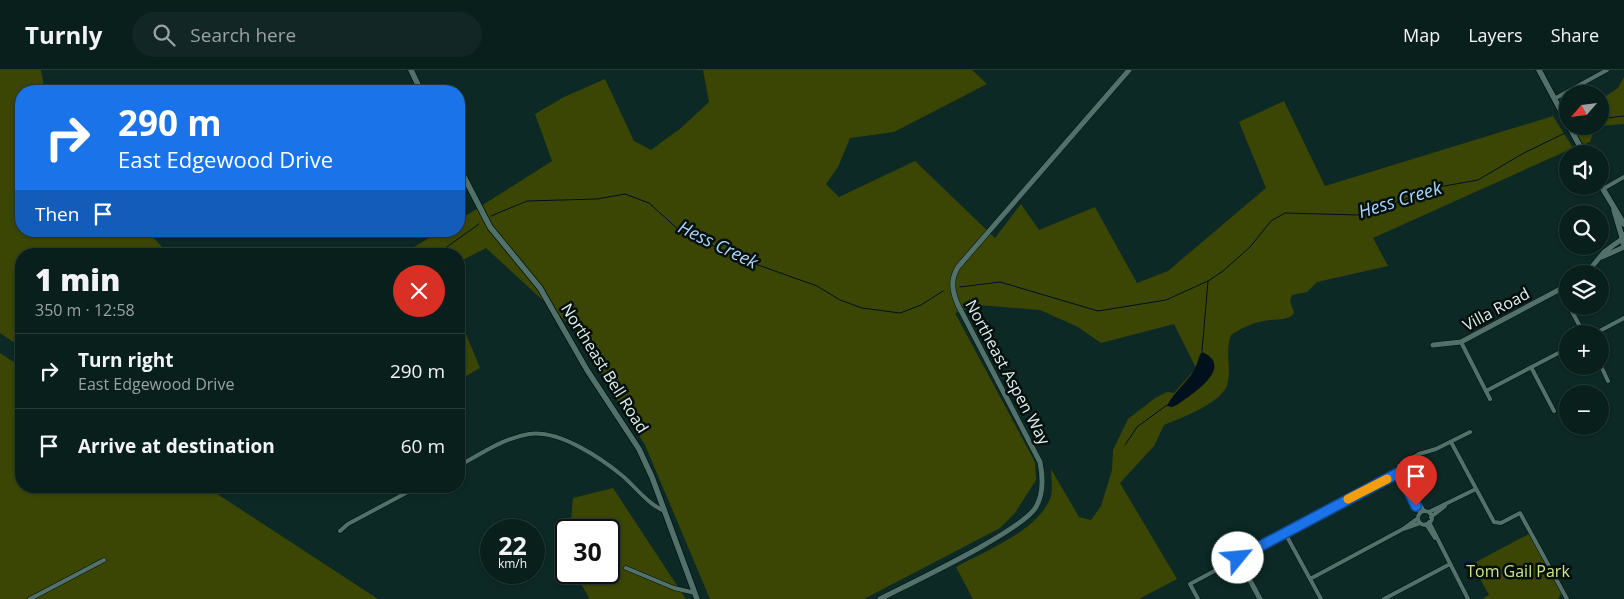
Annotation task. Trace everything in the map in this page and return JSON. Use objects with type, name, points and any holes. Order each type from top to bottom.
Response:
[{"type":"main road","points":[[411,70],[418,85]]},
{"type":"main road","points":[[1539,70],[1559,108]]},
{"type":"main road","name":"Northeast Bell Road","points":[[465,179],[490,227],[540,288],[583,364],[628,432],[648,467],[696,596]]},
{"type":"main road","points":[[1606,195],[1624,224]]},
{"type":"main road","points":[[1614,210],[1623,241]]},
{"type":"street","name":"Northeast Aspen Way","points":[[880,599],[1015,527],[1036,507],[1042,487],[1040,462],[958,305],[952,289],[952,280],[958,267],[1129,70]]},
{"type":"street","points":[[1554,99],[1607,70]]},
{"type":"street","points":[[1609,183],[1624,177]]},
{"type":"street","points":[[1594,265],[1604,252],[1623,241]]},
{"type":"street","name":"Villa Road","points":[[1433,346],[1461,342],[1559,290]]},
{"type":"street","points":[[1609,326],[1624,318]]},
{"type":"street","points":[[1461,342],[1490,399]]},
{"type":"street","points":[[1486,391],[1559,353]]},
{"type":"street","points":[[1531,367],[1554,411]]},
{"type":"street","points":[[1605,375],[1608,381]]},
{"type":"street","points":[[1470,432],[1436,450],[1419,454],[1399,466],[1400,472],[1422,512],[1430,514],[1476,490]]},
{"type":"street","points":[[465,463],[518,437],[540,434],[578,446],[594,454],[658,508],[665,511]]},
{"type":"street","points":[[1451,442],[1494,522],[1501,523],[1520,512],[1567,599]]},
{"type":"street","points":[[1198,599],[1190,584],[1400,472]]},
{"type":"street","points":[[340,531],[346,524],[406,493]]},
{"type":"street","points":[[1310,579],[1402,529],[1418,518],[1422,512]]},
{"type":"street","points":[[1430,514],[1428,523],[1468,599]]},
{"type":"street","points":[[1418,518],[1420,523]]},
{"type":"street","points":[[1402,529],[1420,523],[1428,523]]},
{"type":"street","points":[[1285,533],[1321,599]]},
{"type":"street","points":[[1238,558],[1260,599]]},
{"type":"street","points":[[30,599],[104,560]]},
{"type":"street","points":[[1384,599],[1450,564]]},
{"type":"street","points":[[626,568],[696,596]]},
{"type":"green space","points":[[0,70],[41,70],[44,85],[15,85],[15,237],[153,237],[163,248],[15,248],[15,343],[0,333]]},
{"type":"green space","points":[[703,70],[972,70],[987,84],[894,132],[850,138],[838,167],[826,184],[839,197],[915,161],[995,238],[1021,204],[1039,230],[1095,207],[1137,283],[1168,271],[1266,188],[1239,122],[1284,101],[1325,186],[1553,116],[1559,126],[1559,135],[1565,135],[1571,145],[1559,145],[1559,154],[1373,238],[1388,266],[1317,282],[1307,292],[1292,295],[1290,301],[1294,313],[1288,318],[1256,323],[1231,335],[1228,346],[1229,376],[1225,389],[1211,403],[1164,425],[1154,446],[1120,483],[1177,579],[1139,599],[973,599],[956,567],[1010,538],[1036,519],[1045,508],[1051,496],[1051,469],[1079,517],[1091,520],[1101,506],[1112,470],[1113,450],[1128,419],[1155,398],[1167,392],[1174,393],[1196,368],[1174,324],[1101,343],[1078,327],[1040,310],[978,305],[955,313],[1035,462],[1036,480],[1015,513],[1000,528],[864,599],[710,599],[645,445],[573,328],[486,248],[465,259],[465,248],[413,248],[430,237],[465,237],[465,216],[552,161],[535,114],[564,97],[605,79],[634,141],[651,150],[681,128],[709,102]]},
{"type":"green space","points":[[1624,77],[1624,124],[1609,125],[1609,94],[1618,88]]},
{"type":"green space","points":[[1577,135],[1592,135],[1590,142],[1581,143]]},
{"type":"green space","points":[[465,332],[480,368],[465,377]]},
{"type":"green space","points":[[0,353],[15,363],[15,493],[216,493],[378,599],[0,599]]},
{"type":"green space","points":[[613,488],[686,599],[587,599],[589,598],[581,584],[620,584],[620,519],[571,519],[573,498]]},
{"type":"green space","name":"Tom Gail Park","points":[[1529,534],[1562,592],[1558,599],[1482,599],[1489,595],[1472,564]]},
{"type":"water","points":[[1202,352],[1211,358],[1214,365],[1213,373],[1192,395],[1177,405],[1167,406],[1193,371]]},
{"type":"waterway","name":"Hess Creek","points":[[1609,118],[1624,116]]},
{"type":"waterway","name":"Hess Creek","points":[[960,287],[1000,282],[1098,311],[1166,300],[1208,281],[1223,271],[1250,247],[1271,221],[1285,213],[1358,215],[1390,206],[1427,189],[1478,180],[1522,154],[1561,135]]},
{"type":"waterway","name":"Hess Creek","points":[[491,216],[527,201],[597,199],[625,194],[649,203],[680,231],[747,261],[817,286],[840,300],[862,308],[900,313],[921,305],[943,291]]},
{"type":"waterway","name":"Hess Creek","points":[[465,234],[479,224]]},
{"type":"waterway","name":"Hess Creek","points":[[445,248],[461,237]]},
{"type":"waterway","points":[[1202,351],[1208,281]]},
{"type":"waterway","points":[[1125,445],[1137,427],[1167,405]]},
{"type":"slow traffic","points":[[1348,499],[1387,479]]},
{"type":"route","points":[[1238,558],[1400,472],[1413,496],[1416,506]]}]
